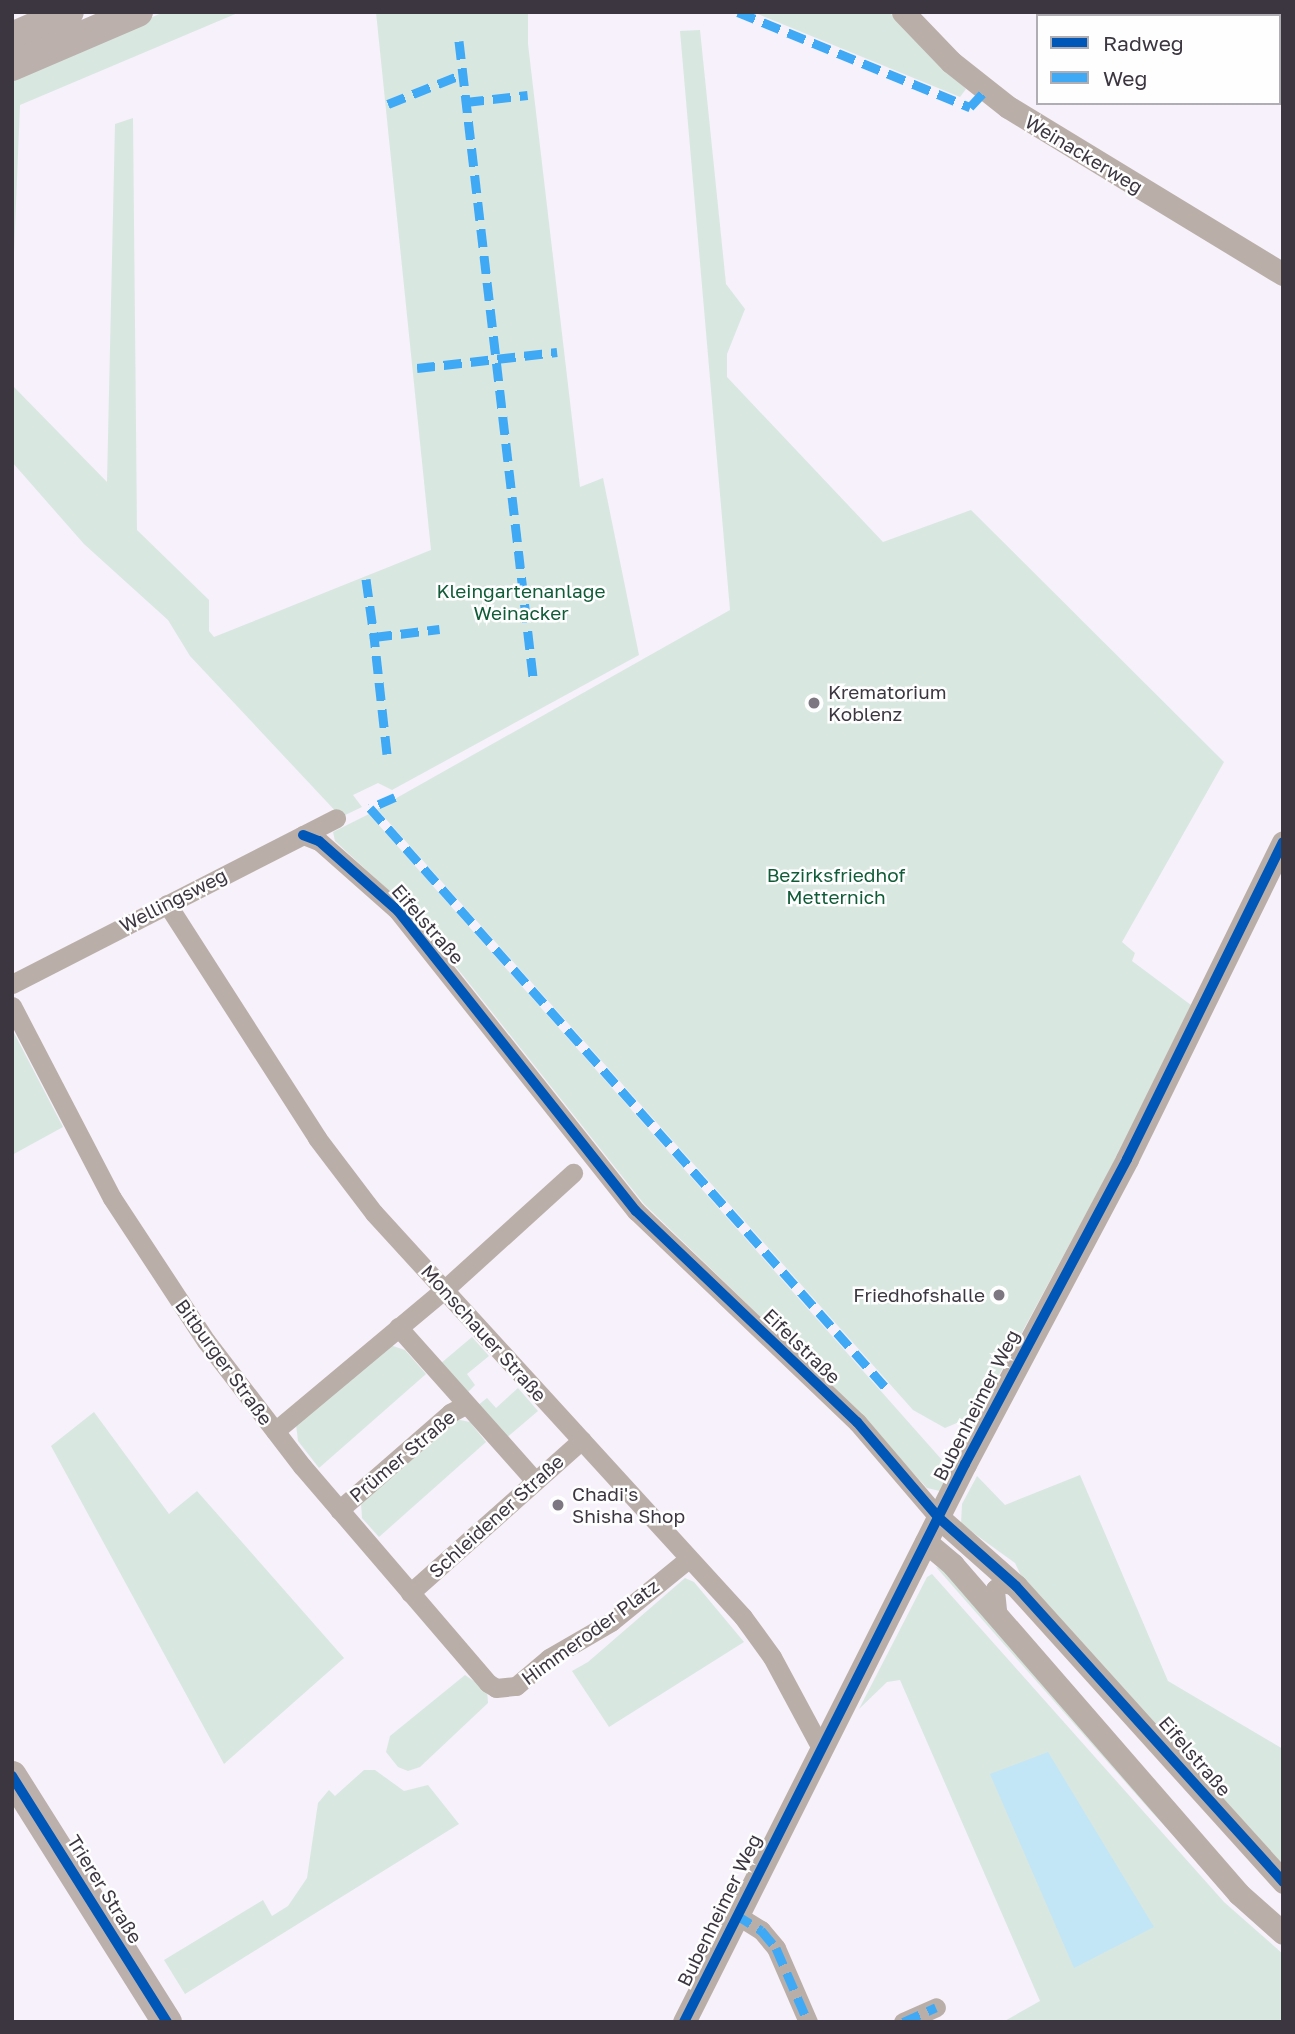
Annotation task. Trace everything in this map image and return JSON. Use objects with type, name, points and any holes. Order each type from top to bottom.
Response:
[{"type":"main road","points":[[12,37],[69,12]]},
{"type":"main road","points":[[12,66],[138,12]]},
{"type":"main road","name":"Trierer Straße","points":[[12,1776],[167,2022]]},
{"type":"street","name":"Weinackerweg","points":[[903,12],[951,62],[1008,107],[1283,274]]},
{"type":"street","name":"Wellingsweg","points":[[12,984],[336,818]]},
{"type":"street","name":"Eifelstraße","points":[[303,835],[319,841],[398,911],[636,1212],[857,1422],[938,1517],[1016,1586],[1283,1882]]},
{"type":"street","name":"Bubenheimer Weg","points":[[684,2022],[735,1913],[820,1746],[1127,1159],[1283,842]]},
{"type":"street","name":"Monschauer Straße","points":[[167,904],[317,1138],[374,1213],[758,1636],[820,1746]]},
{"type":"street","name":"Bitburger Straße","points":[[12,1006],[112,1198],[209,1346],[340,1510],[488,1683]]},
{"type":"street","points":[[275,1431],[445,1289],[573,1173]]},
{"type":"street","name":"Prümer Straße","points":[[398,1327],[535,1481]]},
{"type":"street","name":"Prümer Straße","points":[[340,1510],[465,1405]]},
{"type":"street","name":"Schleidener Straße","points":[[410,1593],[582,1440]]},
{"type":"street","points":[[926,1542],[943,1554],[1239,1894],[1283,1933]]},
{"type":"street","name":"Himmeroder Platz","points":[[488,1683],[516,1686],[549,1658],[611,1622],[687,1560]]},
{"type":"street","points":[[998,1619],[992,1601],[995,1589],[1002,1584],[1016,1586]]},
{"type":"street","points":[[735,1913],[761,1930],[776,1948],[808,2022]]},
{"type":"street","points":[[903,2022],[936,2007]]},
{"type":"green space","points":[[164,12],[240,12],[20,105],[12,302],[12,77]]},
{"type":"green space","name":"Kleingartenanlage Weinacker","points":[[376,12],[528,12],[528,44],[580,487],[603,478],[639,655],[392,790],[378,783],[353,795],[362,807],[341,817],[190,656],[168,620],[84,544],[12,462],[12,385],[107,482],[115,124],[133,118],[137,530],[209,600],[209,631],[214,637],[431,550]]},
{"type":"green space","points":[[753,12],[889,12],[966,89],[960,97]]},
{"type":"green space","name":"Bezirksfriedhof Metternich","points":[[700,30],[726,284],[745,309],[727,354],[727,377],[883,542],[971,510],[1224,762],[1122,942],[1135,953],[1132,961],[1191,1005],[1122,1147],[978,1414],[945,1428],[913,1410],[377,809],[730,610],[680,31]]},
{"type":"green space","points":[[369,814],[950,1469],[940,1491],[927,1488],[836,1390],[644,1204],[415,915],[335,841],[333,832]]},
{"type":"green space","points":[[12,1029],[63,1127],[12,1155]]},
{"type":"green space","points":[[472,1337],[489,1356],[467,1374],[475,1385],[466,1394],[440,1364]]},
{"type":"green space","points":[[390,1345],[405,1350],[426,1374],[319,1468],[298,1441],[296,1424]]},
{"type":"green space","points":[[518,1388],[538,1411],[505,1439],[477,1406],[487,1398],[496,1408]]},
{"type":"green space","points":[[94,1412],[169,1514],[197,1491],[344,1658],[224,1764],[51,1446]]},
{"type":"green space","points":[[455,1419],[470,1422],[486,1442],[379,1537],[362,1518],[361,1503]]},
{"type":"green space","points":[[1080,1475],[1168,1681],[1283,1749],[1283,1874],[1024,1582],[1015,1563],[961,1524],[962,1504],[977,1476],[1005,1505]]},
{"type":"green space","points":[[936,1567],[944,1569],[1209,1874],[1149,1809]]},
{"type":"green space","points":[[932,1574],[1224,1902],[1283,1954],[1283,2022],[1003,2022],[1040,2001],[900,1680],[887,1682],[859,1709],[927,1577]]},
{"type":"green space","points":[[685,1578],[694,1582],[744,1642],[609,1727],[572,1671],[588,1662]]},
{"type":"green space","points":[[465,1675],[487,1690],[488,1703],[420,1767],[408,1771],[398,1767],[386,1752],[390,1736]]},
{"type":"green space","points":[[364,1770],[375,1770],[404,1791],[428,1785],[459,1824],[185,1994],[164,1960],[263,1900],[272,1916],[288,1906],[307,1878],[318,1803],[329,1790],[335,1796]]},
{"type":"water","points":[[1048,1752],[1154,1927],[1074,1968],[990,1774]]},
{"type":"marked path","points":[[738,12],[970,107],[986,90]]},
{"type":"marked path","points":[[459,41],[533,677]]},
{"type":"marked path","points":[[388,104],[463,74]]},
{"type":"marked path","points":[[466,102],[528,95]]},
{"type":"marked path","points":[[417,368],[557,352]]},
{"type":"marked path","points":[[366,579],[374,637]]},
{"type":"marked path","points":[[387,754],[374,637],[440,629]]},
{"type":"marked path","points":[[395,797],[370,808],[888,1390]]},
{"type":"marked path","points":[[735,1914],[761,1930],[776,1948],[808,2022]]},
{"type":"marked path","points":[[903,2022],[936,2007]]},
{"type":"cycle path","points":[[303,835],[319,841],[398,911],[636,1211],[857,1422],[938,1517],[1016,1586],[1283,1882]]},
{"type":"cycle path","points":[[684,2022],[965,1464],[1127,1159],[1283,842]]},
{"type":"cycle path","points":[[12,1776],[167,2022]]},
{"type":"place","name":"Krematorium Koblenz","points":[[814,703]]},
{"type":"place","name":"Friedhofshalle","points":[[999,1295]]},
{"type":"place","name":"Chadi's Shisha Shop","points":[[558,1505]]}]
